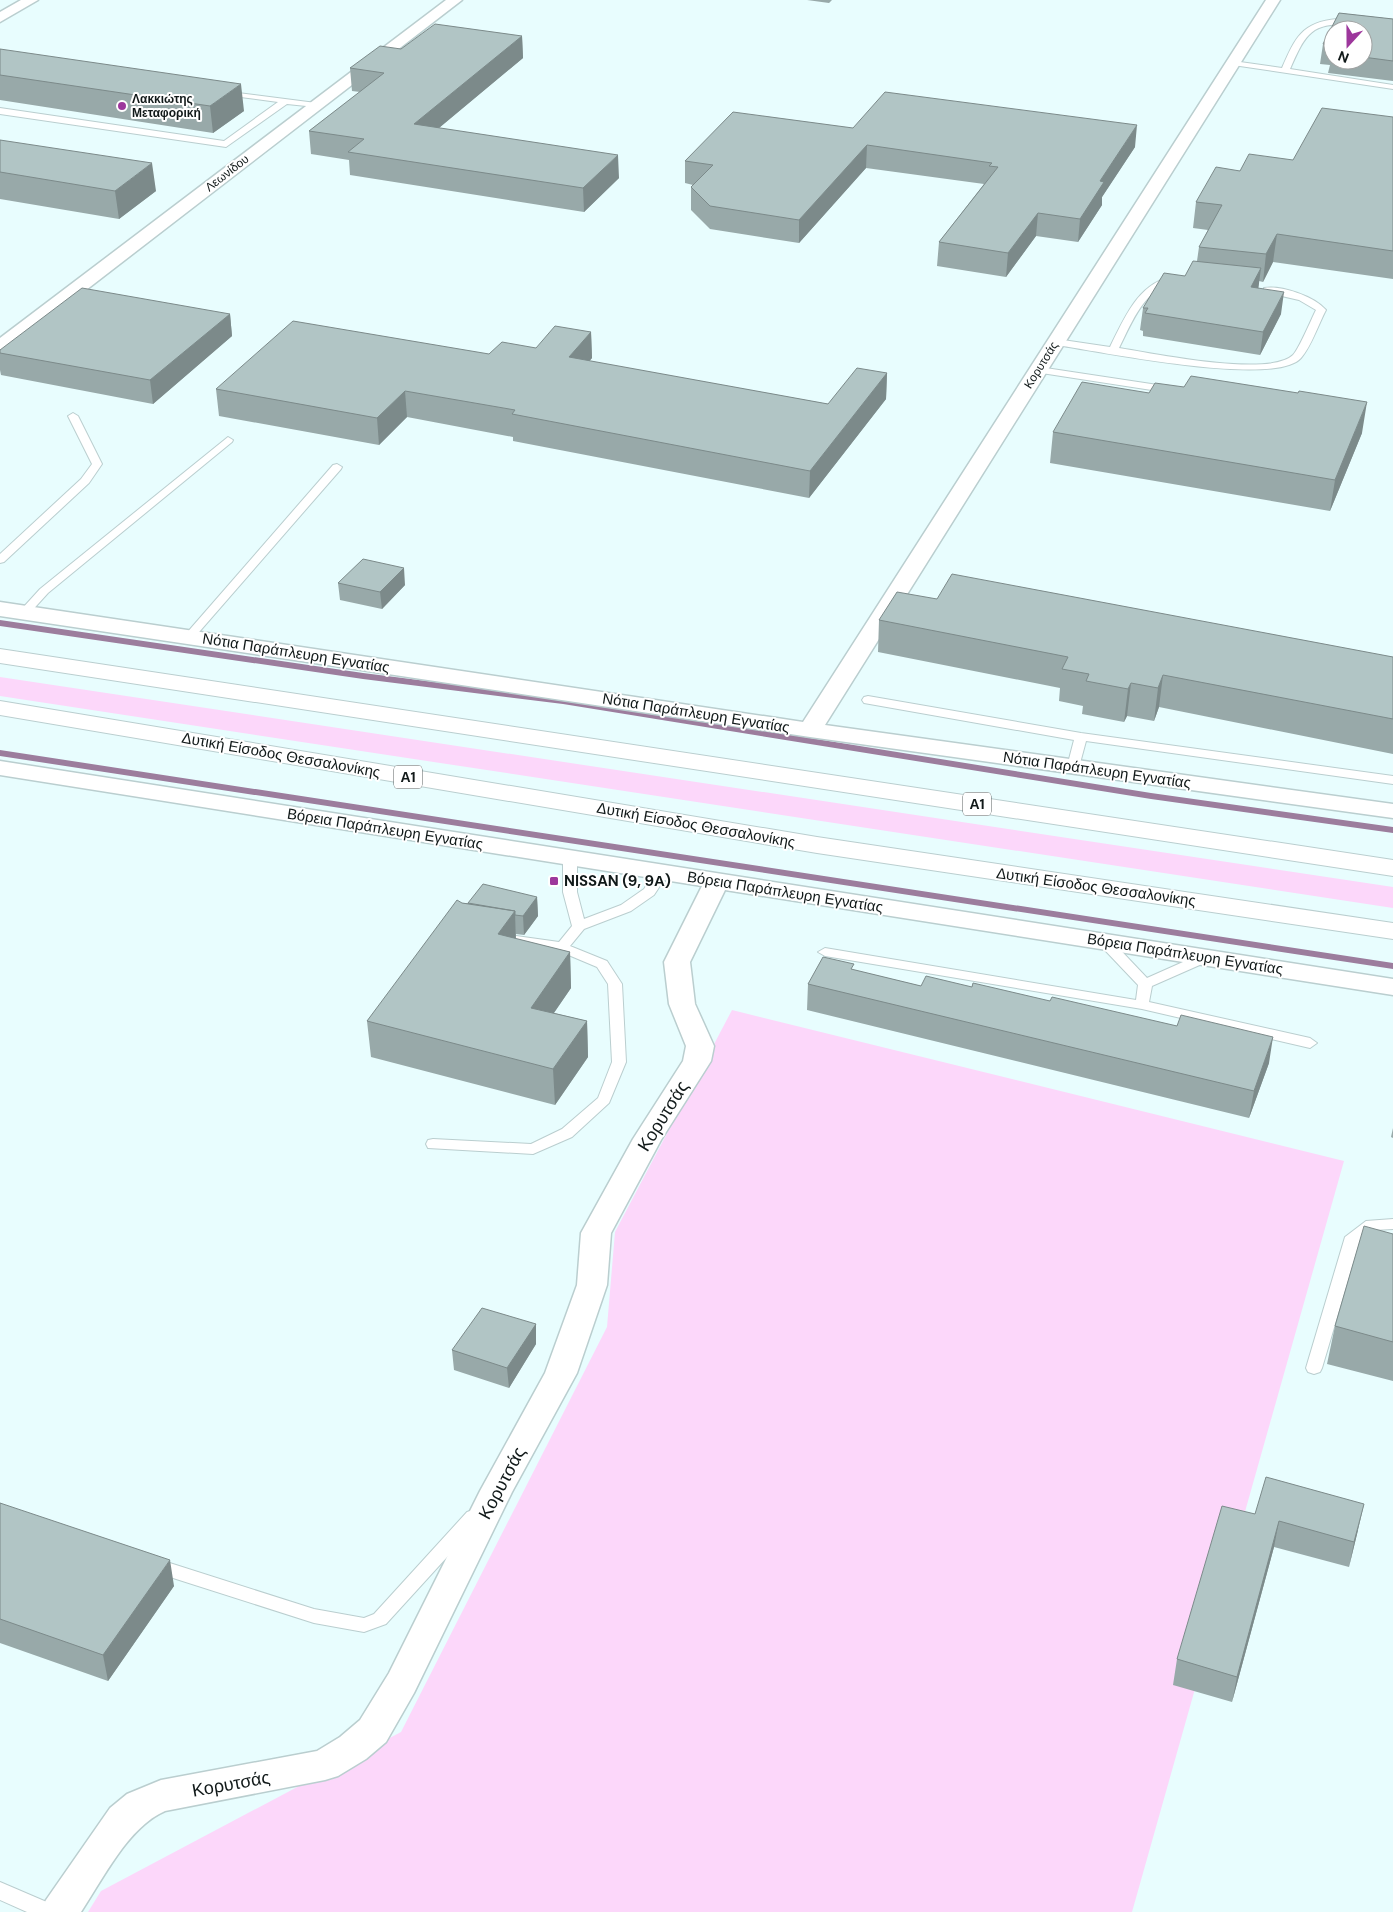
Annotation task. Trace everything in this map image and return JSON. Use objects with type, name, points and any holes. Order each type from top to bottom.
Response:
[{"type":"highway","name":"Α1","points":[[0,656],[1393,868]]},
{"type":"highway","name":"Δυτική Είσοδος Θεσσαλονίκης","points":[[0,708],[817,845],[1393,931]]},
{"type":"street","points":[[0,18],[30,0]]},
{"type":"street","name":"Λεωνίδου","points":[[0,347],[455,0]]},
{"type":"street","name":"Κορυτσάς","points":[[810,730],[1273,0]]},
{"type":"street","name":"Νότια Παράπλευρη Εγνατίας","points":[[0,609],[810,730],[1393,811]]},
{"type":"street","name":"Βόρεια Παράπλευρη Εγνατίας","points":[[0,768],[1393,986]]},
{"type":"street","name":"Κορυτσάς","points":[[59,1912],[123,1819],[140,1805],[160,1796],[325,1765],[352,1748],[373,1731],[402,1682],[496,1491],[561,1373],[592,1284],[596,1233],[647,1139],[697,1061],[700,1046],[682,1004],[677,962],[717,881]]},
{"type":"lane","points":[[1285,72],[1302,34],[1317,24],[1323,23]]},
{"type":"lane","points":[[1233,63],[1393,87]]},
{"type":"lane","points":[[216,92],[316,105]]},
{"type":"lane","points":[[0,111],[226,144],[284,102]]},
{"type":"lane","points":[[1113,350],[1146,290],[1164,279],[1189,279]]},
{"type":"lane","points":[[1056,342],[1226,367],[1260,368],[1279,366],[1297,357],[1321,310],[1315,303],[1304,298],[1260,289]]},
{"type":"lane","points":[[1038,370],[1186,393]]},
{"type":"lane","points":[[0,560],[85,481],[98,464],[73,416]]},
{"type":"lane","points":[[24,613],[44,591],[228,440]]},
{"type":"lane","points":[[189,637],[337,468]]},
{"type":"lane","points":[[868,700],[1082,737],[1393,780]]},
{"type":"lane","points":[[1073,767],[1082,737]]},
{"type":"lane","points":[[570,858],[570,892],[579,926]]},
{"type":"lane","points":[[562,947],[579,926],[626,908],[649,892],[662,872]]},
{"type":"lane","points":[[433,1144],[533,1149],[567,1133],[604,1100],[619,1062],[615,984],[602,964],[562,947],[494,936]]},
{"type":"lane","points":[[1106,942],[1145,984]]},
{"type":"lane","points":[[825,952],[1142,1005],[1310,1043]]},
{"type":"lane","points":[[1145,984],[1206,957]]},
{"type":"lane","points":[[1142,1005],[1145,984]]},
{"type":"lane","points":[[1314,1368],[1353,1237],[1371,1225],[1393,1224]]},
{"type":"lane","points":[[133,1559],[314,1616],[364,1625],[380,1619],[496,1491]]},
{"type":"lane","points":[[0,1891],[49,1912]]},
{"type":"shaded area","points":[[0,677],[1393,887],[1393,908],[0,696]]},
{"type":"shaded area","points":[[732,1010],[1344,1161],[1132,1912],[88,1912],[101,1891],[401,1732],[607,1327],[615,1232]]},
{"type":"building","points":[[1339,13],[1393,19],[1393,61],[1373,58],[1373,20],[1335,20]]},
{"type":"building","points":[[435,24],[522,36],[414,124],[618,155],[583,188],[348,152],[364,139],[309,131],[384,73],[350,68],[380,46],[401,49]]},
{"type":"building","points":[[0,49],[241,84],[210,106],[0,75]]},
{"type":"building","points":[[885,92],[1137,125],[1100,181],[1104,182],[1080,219],[1038,213],[1008,253],[939,242],[998,167],[989,166],[992,163],[867,145],[799,220],[710,206],[691,187],[713,165],[685,161],[733,112],[853,128]]},
{"type":"building","points":[[1322,108],[1393,117],[1393,251],[1277,234],[1266,254],[1199,247],[1222,205],[1196,202],[1216,167],[1240,171],[1249,154],[1293,160]]},
{"type":"building","points":[[0,140],[152,163],[115,191],[0,172]]},
{"type":"building","points":[[1193,261],[1261,268],[1251,287],[1284,292],[1263,332],[1145,313],[1148,308],[1143,308],[1164,273],[1185,276]]},
{"type":"building","points":[[82,288],[230,314],[150,380],[0,353],[0,350]]},
{"type":"building","points":[[293,321],[489,354],[502,342],[536,348],[555,326],[591,332],[569,357],[828,404],[857,368],[887,373],[810,471],[512,414],[515,410],[405,391],[377,418],[216,389]]},
{"type":"building","points":[[1191,376],[1367,402],[1335,480],[1053,432],[1082,382],[1149,393],[1155,383],[1184,387]]},
{"type":"building","points":[[363,559],[404,568],[380,592],[338,583]]},
{"type":"building","points":[[952,574],[1393,657],[1393,719],[1163,675],[1158,688],[1131,683],[1128,689],[1086,681],[1089,674],[1062,669],[1068,657],[879,620],[897,592],[937,599]]},
{"type":"building","points":[[483,884],[537,897],[523,916],[515,915],[515,911],[468,903]]},
{"type":"building","points":[[457,900],[462,903],[515,911],[498,934],[570,952],[531,1008],[587,1021],[553,1069],[367,1021]]},
{"type":"building","points":[[823,957],[854,964],[851,969],[921,986],[926,976],[972,987],[973,983],[1050,1001],[1052,997],[1177,1026],[1181,1015],[1273,1037],[1254,1091],[808,984]]},
{"type":"building","points":[[1364,1226],[1393,1234],[1393,1342],[1335,1326]]},
{"type":"building","points":[[482,1308],[536,1324],[507,1368],[452,1350]]},
{"type":"building","points":[[1266,1477],[1364,1504],[1354,1542],[1279,1521],[1237,1677],[1177,1659],[1222,1506],[1255,1514]]},
{"type":"building","points":[[0,1503],[170,1560],[103,1655],[0,1619]]},
{"type":"waterway","points":[[0,623],[363,676],[563,701],[1151,796],[1393,830]]},
{"type":"waterway","points":[[0,753],[1393,966]]},
{"type":"place","name":"Λακκιώτης Μεταφορική","points":[[122,106]]},
{"type":"place","name":"NISSAN (9, 9Α)","points":[[554,881]]}]
